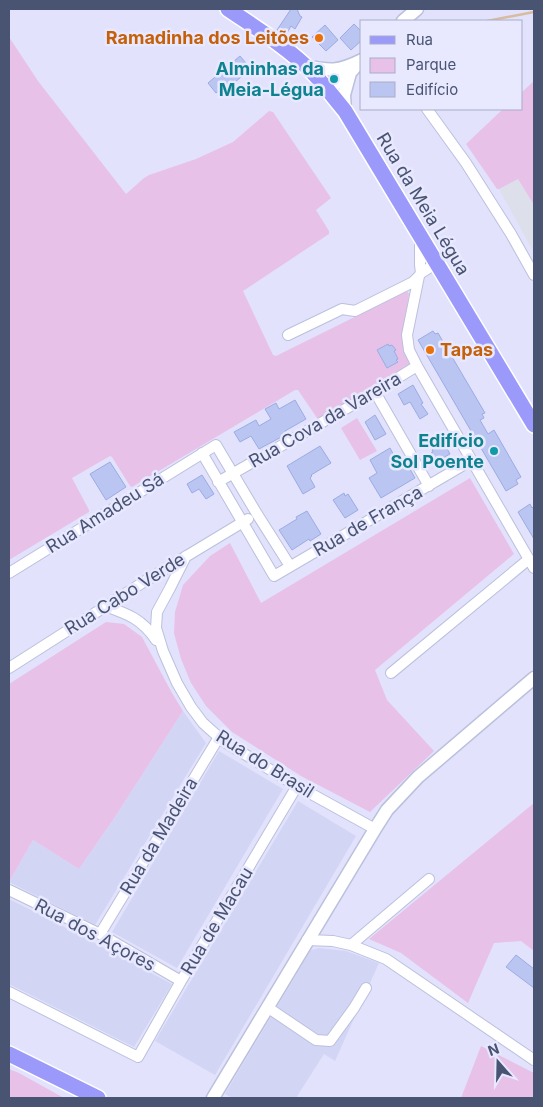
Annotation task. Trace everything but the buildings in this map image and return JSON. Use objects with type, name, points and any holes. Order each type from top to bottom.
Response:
[{"type":"main road","name":"Rua da Meia Légua","points":[[228,9],[273,40],[305,66],[344,111],[534,425]]},
{"type":"main road","points":[[9,1054],[98,1098]]},
{"type":"street","points":[[404,20],[417,9]]},
{"type":"street","points":[[322,84],[330,86],[338,84],[346,71],[360,61]]},
{"type":"street","points":[[305,66],[323,70],[346,71]]},
{"type":"street","points":[[344,111],[346,71]]},
{"type":"street","points":[[428,110],[471,171],[512,234],[534,275]]},
{"type":"street","points":[[391,673],[532,564],[409,350],[407,335],[420,271],[420,235]]},
{"type":"street","points":[[288,335],[342,310],[355,311],[413,282],[420,271],[435,259]]},
{"type":"street","points":[[420,271],[447,281]]},
{"type":"street","name":"Rua Cova da Vareira","points":[[218,482],[417,366]]},
{"type":"street","points":[[375,392],[429,486]]},
{"type":"street","points":[[242,522],[202,453],[216,445],[290,566]]},
{"type":"street","name":"Rua Amadeu Sá","points":[[9,573],[202,453]]},
{"type":"street","name":"Rua de França","points":[[242,522],[274,576],[472,460]]},
{"type":"street","name":"Rua Cabo Verde","points":[[9,668],[105,606],[257,514]]},
{"type":"street","name":"Rua do Brasil","points":[[186,556],[157,612],[156,628],[163,651],[177,683],[191,707],[203,723],[223,741],[297,786],[375,829]]},
{"type":"street","name":"Rua do Brasil","points":[[105,606],[124,612],[137,619],[150,630],[163,651]]},
{"type":"street","points":[[213,1098],[387,810],[418,777],[534,678]]},
{"type":"street","name":"Rua da Madeira","points":[[100,934],[219,737]]},
{"type":"street","name":"Rua de Macau","points":[[9,992],[138,1057],[297,786]]},
{"type":"street","points":[[351,945],[429,879]]},
{"type":"street","name":"Rua dos Açores","points":[[9,890],[100,934],[181,981]]},
{"type":"street","points":[[307,940],[333,941],[351,945],[386,959],[534,1060]]},
{"type":"street","points":[[267,1007],[316,1040],[330,1041],[366,988]]},
{"type":"shaded area","points":[[519,179],[534,205],[534,253],[499,189]]},
{"type":"shaded area","points":[[183,711],[206,743],[95,925],[9,882],[33,840],[79,869]]},
{"type":"shaded area","points":[[219,751],[283,789],[177,968],[112,932]]},
{"type":"shaded area","points":[[298,801],[356,836],[215,1075],[155,1041]]},
{"type":"shaded area","points":[[9,899],[172,984],[134,1047],[9,984]]},
{"type":"shaded area","points":[[319,948],[346,951],[379,963],[335,1061],[324,1054],[296,1098],[232,1098],[225,1094],[311,950]]},
{"type":"green space","points":[[9,37],[38,81],[126,194],[149,175],[196,159],[233,142],[269,111],[273,112],[331,198],[316,210],[329,234],[243,291],[273,355],[276,356],[407,291],[409,294],[402,335],[403,345],[410,366],[319,419],[298,390],[295,390],[132,487],[110,456],[72,478],[89,512],[9,560]]},
{"type":"green space","points":[[534,81],[534,205],[518,179],[497,189],[466,144],[502,110],[523,110],[523,91]]},
{"type":"green space","points":[[357,418],[377,451],[360,460],[341,428]]},
{"type":"green space","points":[[470,478],[514,554],[375,670],[387,700],[434,751],[370,812],[301,776],[232,732],[206,706],[191,683],[181,659],[174,633],[175,612],[183,585],[210,556],[230,543],[261,603]]},
{"type":"green space","points":[[106,622],[124,624],[142,637],[183,711],[79,869],[33,840],[9,882],[9,684]]},
{"type":"green space","points":[[534,803],[534,951],[521,941],[494,943],[468,1003],[401,953],[369,939]]},
{"type":"green space","points":[[481,1046],[534,1073],[534,1098],[461,1098]]},
{"type":"green space","points":[[9,1069],[19,1073],[64,1098],[9,1098]]},
{"type":"waterway","points":[[492,20],[534,12]]},
{"type":"place","name":"Ramadinha dos Leitões","points":[[319,38]]},
{"type":"place","name":"Alminhas da Meia-Légua","points":[[334,79]]},
{"type":"place","name":"Tapas","points":[[430,350]]},
{"type":"place","name":"Edifício Sol Poente","points":[[494,451]]}]
